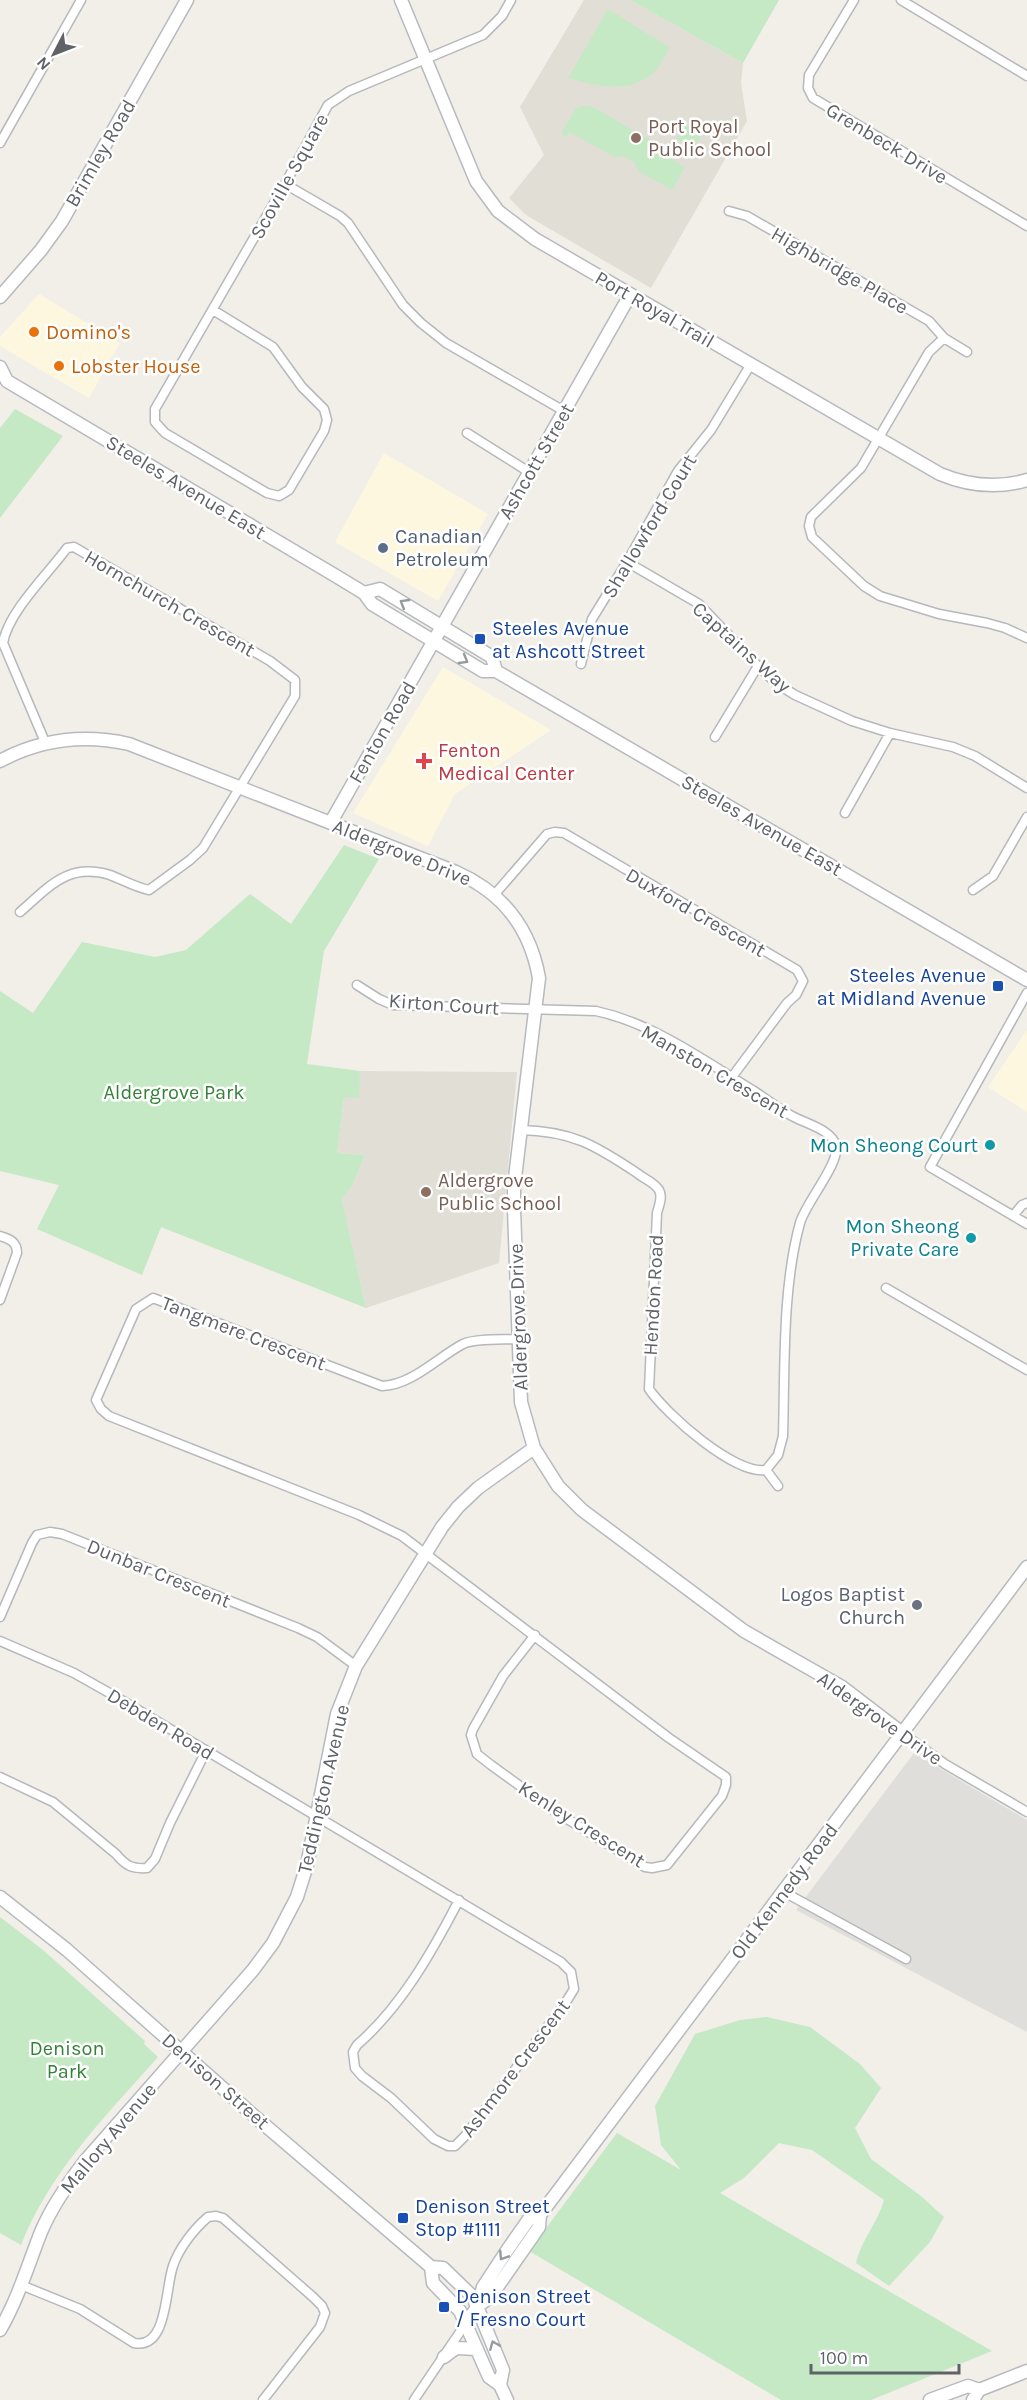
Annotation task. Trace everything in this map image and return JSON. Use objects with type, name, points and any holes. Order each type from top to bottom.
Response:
[{"type":"street","points":[[0,143],[81,0]]},
{"type":"street","name":"Brimley Road","points":[[0,297],[41,250],[62,221],[187,0]]},
{"type":"street","name":"Port Royal Trail","points":[[401,0],[472,172],[491,204],[506,218],[535,239],[630,295],[952,479],[987,486],[1007,485],[1027,480]]},
{"type":"street","name":"Scoville Square","points":[[213,310],[273,347],[302,387],[324,409],[327,420],[324,430],[289,490],[279,496],[256,487],[165,433],[155,422],[155,409],[328,105],[349,92],[483,35],[502,16],[511,0]]},
{"type":"street","name":"Grenbeck Drive","points":[[854,0],[809,75],[808,88],[813,98],[1027,226]]},
{"type":"street","points":[[901,0],[1027,76]]},
{"type":"street","points":[[285,184],[348,223],[403,305],[435,335],[564,411]]},
{"type":"street","name":"Highbridge Place","points":[[729,211],[747,216],[929,321],[944,338],[967,352]]},
{"type":"street","name":"Ashcott Street","points":[[434,641],[630,295]]},
{"type":"street","points":[[944,338],[929,352],[861,468],[815,511],[809,526],[812,537],[864,586],[880,596],[939,614],[996,625],[1027,639]]},
{"type":"street","name":"Shallowford Court","points":[[581,664],[592,619],[678,471],[711,430],[751,364]]},
{"type":"street","name":"Steeles Avenue East","points":[[0,367],[4,382],[364,593],[372,604],[483,671],[496,671],[1027,981]]},
{"type":"street","points":[[467,433],[529,472]]},
{"type":"street","name":"Hornchurch Crescent","points":[[45,742],[3,643],[4,634],[17,613],[67,548],[74,547],[270,661],[295,680],[295,696],[253,768],[239,786]]},
{"type":"street","name":"Captains Way","points":[[627,562],[699,604],[758,666],[776,683],[795,695],[852,721],[891,733],[953,747],[975,756],[1027,789]]},
{"type":"street","name":"Steeles Avenue East","points":[[364,593],[380,589],[492,657],[496,671]]},
{"type":"street","name":"Fenton Road","points":[[331,822],[434,641]]},
{"type":"street","points":[[715,737],[758,666]]},
{"type":"street","points":[[845,813],[891,733]]},
{"type":"street","name":"Aldergrove Drive","points":[[0,760],[45,742],[88,739],[129,744],[456,872],[495,894],[527,936],[539,978],[514,1186],[521,1402],[534,1448],[558,1486],[582,1510],[744,1631],[842,1687],[945,1764],[1027,1812]]},
{"type":"street","points":[[20,912],[62,877],[85,870],[106,874],[149,890],[190,861],[203,848],[239,786]]},
{"type":"street","points":[[973,890],[993,876],[1027,817]]},
{"type":"street","name":"Duxford Crescent","points":[[495,894],[547,834],[564,833],[797,970],[803,981],[801,987],[732,1077]]},
{"type":"street","name":"Kirton Court","points":[[357,985],[393,1005],[535,1011]]},
{"type":"street","points":[[1027,993],[930,1167],[1027,1224]]},
{"type":"street","name":"Manston Crescent","points":[[535,1011],[596,1011],[614,1015],[649,1029],[732,1077],[793,1117],[819,1128],[831,1138],[836,1146],[831,1166],[803,1212],[792,1253],[783,1436],[778,1455],[766,1470]]},
{"type":"street","name":"Hendon Road","points":[[520,1130],[582,1139],[648,1179],[660,1191],[649,1389],[657,1401],[703,1443],[749,1469],[766,1470]]},
{"type":"street","points":[[1013,1216],[1022,1205],[1027,1203]]},
{"type":"street","points":[[0,1236],[10,1239],[17,1247],[17,1253],[0,1300]]},
{"type":"street","points":[[886,1288],[1027,1371]]},
{"type":"street","name":"Tangmere Crescent","points":[[425,1554],[402,1536],[359,1515],[109,1416],[96,1400],[100,1386],[136,1309],[153,1298],[382,1386],[393,1386],[466,1342],[519,1339]]},
{"type":"street","name":"Teddington Avenue","points":[[182,2051],[273,1944],[297,1897],[307,1865],[337,1714],[356,1666],[425,1554],[458,1507],[478,1488],[534,1448]]},
{"type":"street","points":[[766,1470],[778,1486]]},
{"type":"street","name":"Dunbar Crescent","points":[[0,1617],[32,1543],[37,1535],[50,1532],[62,1534],[298,1628],[317,1637],[356,1666]]},
{"type":"street","name":"Kenley Crescent","points":[[425,1554],[535,1635],[669,1738],[726,1777],[722,1796],[667,1865],[645,1867],[556,1812],[477,1754],[471,1735],[473,1729],[503,1676],[535,1635]]},
{"type":"street","name":"Old Kennedy Road","points":[[466,2323],[478,2306],[483,2287],[529,2219],[540,2215],[1027,1568]]},
{"type":"street","name":"Debden Road","points":[[0,1641],[74,1673],[316,1816]]},
{"type":"street","points":[[0,1777],[53,1802],[116,1854],[124,1864],[132,1868],[147,1868],[155,1859],[170,1823],[206,1751]]},
{"type":"street","name":"Ashmore Crescent","points":[[316,1816],[459,1900],[561,1962],[571,1972],[574,1989],[536,2043],[465,2136],[455,2146],[448,2146],[434,2139],[391,2098],[362,2076],[355,2068],[353,2052],[407,1988],[444,1929],[459,1900]]},
{"type":"street","points":[[784,1892],[906,1959]]},
{"type":"street","name":"Denison Street","points":[[0,1897],[53,1937],[431,2267],[443,2268],[469,2292],[478,2306],[503,2370],[500,2385]]},
{"type":"street","name":"Mallory Avenue","points":[[0,2330],[21,2285],[41,2231],[68,2184],[182,2051]]},
{"type":"street","points":[[21,2285],[80,2309],[134,2343],[142,2344],[155,2337],[159,2330],[172,2267],[182,2249],[208,2217],[223,2218],[313,2297],[325,2313],[320,2327],[263,2400]]},
{"type":"street","name":"Denison Street","points":[[431,2267],[434,2283],[454,2304],[466,2323],[489,2377],[500,2385],[507,2400]]},
{"type":"street","points":[[414,2400],[466,2323]]},
{"type":"street","points":[[444,2357],[456,2348],[477,2349]]},
{"type":"street","points":[[930,2400],[968,2386],[976,2395],[1027,2371]]},
{"type":"shaded area","name":"Port Royal Public School","points":[[584,0],[630,0],[743,63],[741,83],[747,121],[651,288],[526,215],[509,198],[544,155],[520,107]]},
{"type":"shaded area","points":[[39,294],[120,343],[89,398],[0,346],[0,337]]},
{"type":"shaded area","points":[[384,453],[488,514],[438,601],[335,542]]},
{"type":"shaded area","points":[[443,667],[551,730],[455,794],[428,846],[353,813]]},
{"type":"shaded area","points":[[1027,1030],[1027,1112],[988,1087]]},
{"type":"shaded area","name":"Aldergrove Public School","points":[[360,1071],[517,1072],[499,1263],[366,1308],[342,1199],[352,1186],[365,1155],[337,1153],[344,1097],[358,1097]]},
{"type":"shaded area","points":[[914,1753],[1027,1820],[1027,2032],[796,1910]]},
{"type":"green space","points":[[630,0],[779,0],[743,63]]},
{"type":"green space","points":[[608,9],[670,48],[654,72],[634,84],[601,86],[568,78]]},
{"type":"green space","points":[[591,106],[666,149],[674,161],[685,167],[672,190],[638,171],[634,162],[623,156],[615,157],[569,132],[567,137],[561,134],[576,108]]},
{"type":"green space","points":[[684,124],[702,134],[693,149],[676,139]]},
{"type":"green space","points":[[15,409],[63,436],[0,518],[0,428]]},
{"type":"green space","name":"Aldergrove Park","points":[[344,845],[379,859],[324,951],[307,1064],[360,1071],[359,1098],[344,1097],[337,1153],[365,1155],[352,1186],[342,1199],[366,1308],[161,1227],[142,1275],[37,1229],[59,1185],[0,1171],[0,991],[33,1013],[82,942],[155,957],[186,950],[250,894],[291,924]]},
{"type":"green space","name":"Denison Park","points":[[0,1917],[43,1950],[145,2041],[144,2044],[158,2057],[99,2123],[63,2169],[33,2218],[21,2245],[0,2233]]},
{"type":"green space","points":[[767,2017],[810,2027],[860,2064],[881,2088],[855,2128],[871,2159],[921,2196],[944,2217],[930,2242],[889,2286],[856,2263],[884,2200],[812,2150],[779,2143],[744,2178],[720,2193],[992,2351],[871,2400],[781,2400],[529,2251],[617,2133],[681,2170],[661,2145],[655,2106],[695,2034],[740,2020]]},
{"type":"place","name":"Port Royal Public School","points":[[636,138]]},
{"type":"place","name":"Domino's","points":[[34,332]]},
{"type":"place","name":"Lobster House","points":[[59,366]]},
{"type":"place","name":"Canadian Petroleum","points":[[383,548]]},
{"type":"place","name":"Steeles Avenue at Ashcott Street","points":[[480,639]]},
{"type":"place","name":"Fenton Medical Center","points":[[424,761]]},
{"type":"place","name":"Steeles Avenue at Midland Avenue","points":[[998,986]]},
{"type":"place","name":"Mon Sheong Court","points":[[990,1145]]},
{"type":"place","name":"Aldergrove Public School","points":[[426,1192]]},
{"type":"place","name":"Mon Sheong Private Care","points":[[971,1238]]},
{"type":"place","name":"Logos Baptist Church","points":[[917,1605]]},
{"type":"place","name":"Denison Street Stop #1111","points":[[403,2218]]},
{"type":"place","name":"Denison Street / Fresno Court","points":[[444,2307]]}]
